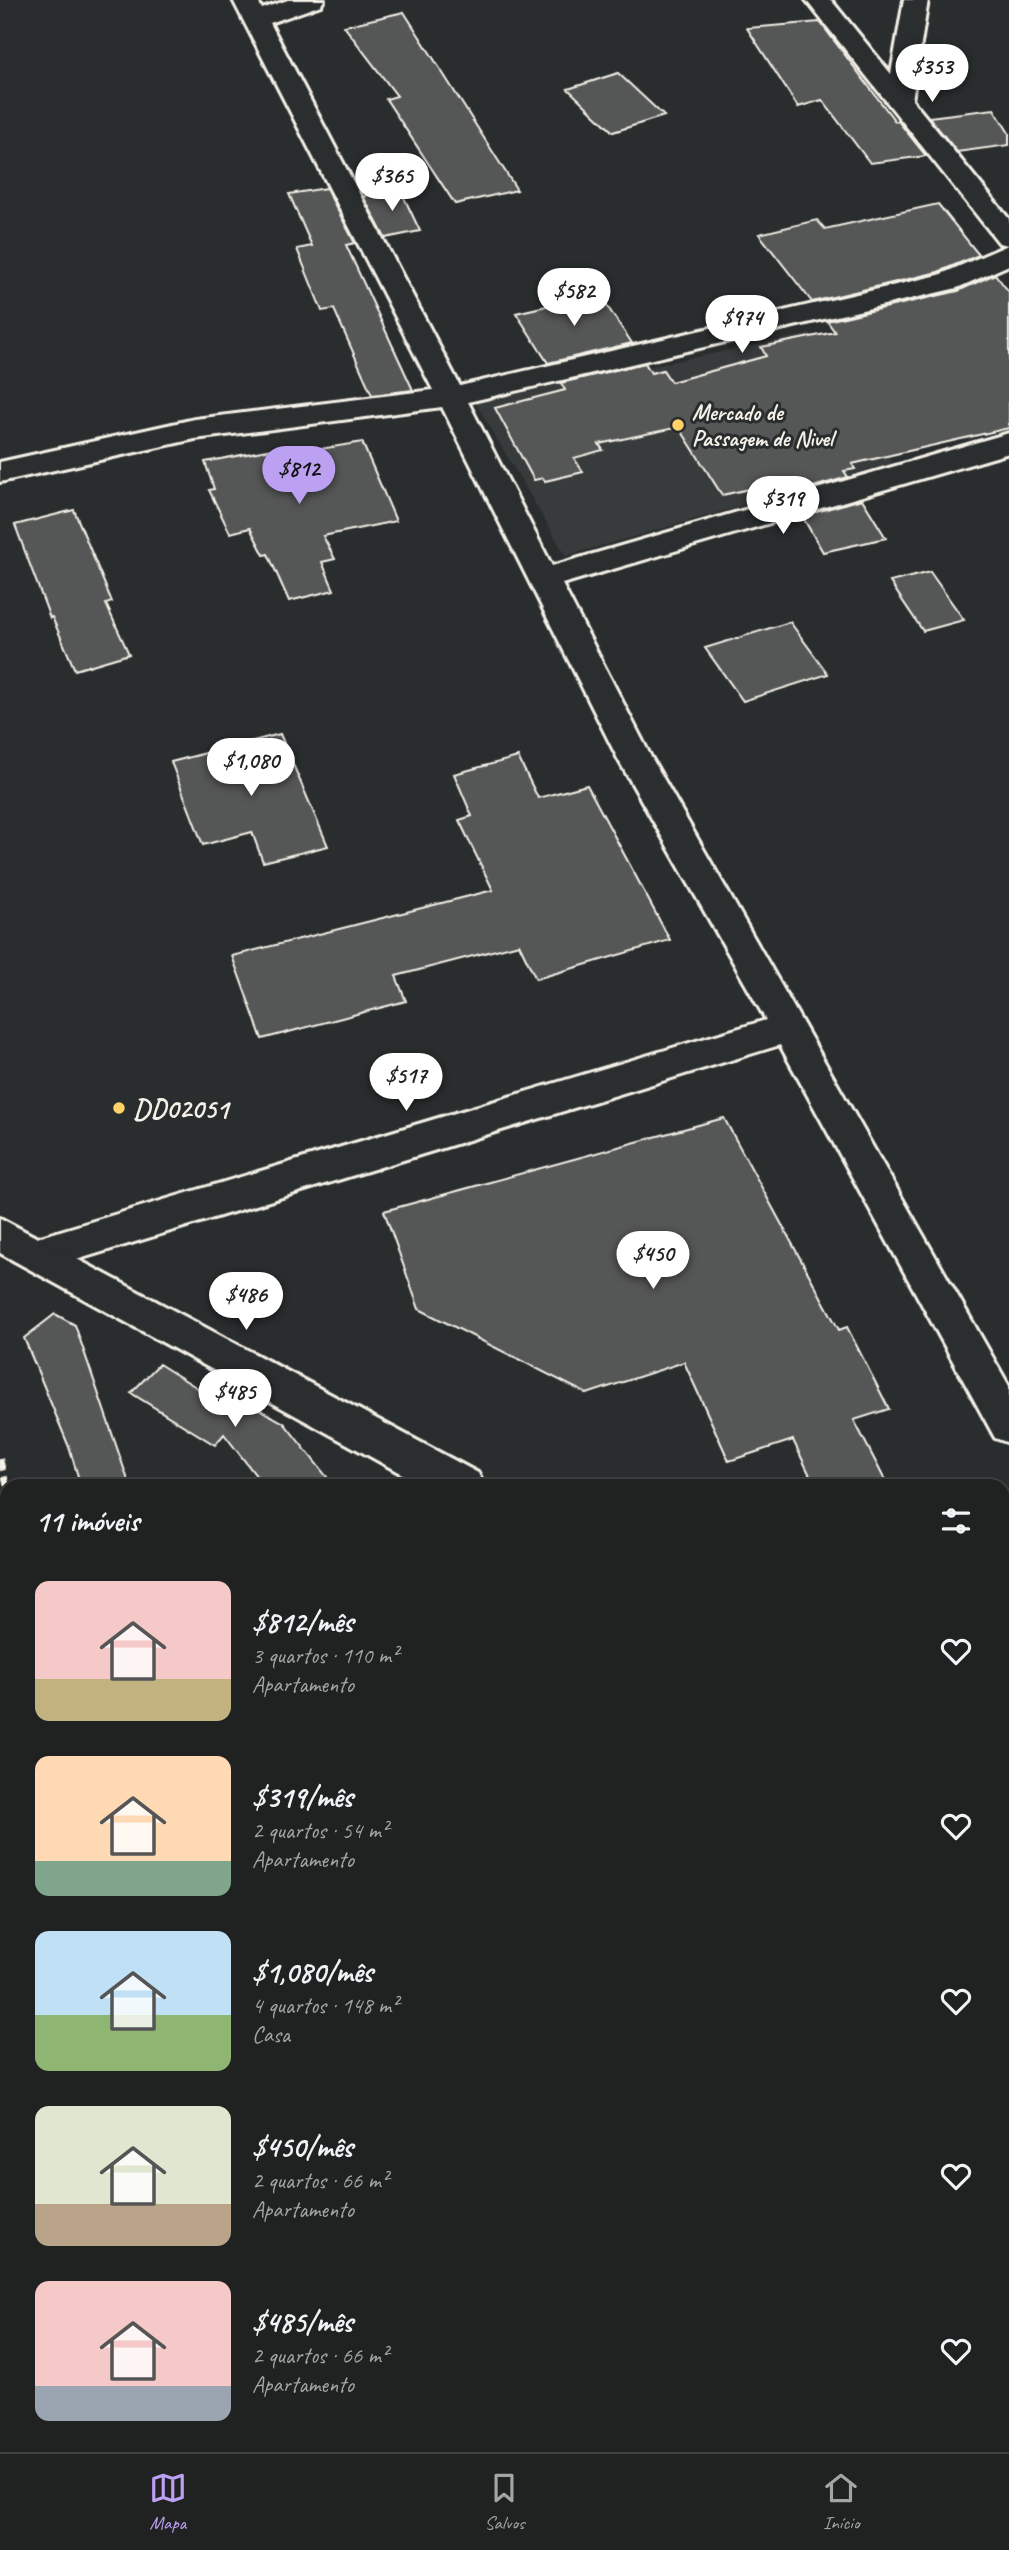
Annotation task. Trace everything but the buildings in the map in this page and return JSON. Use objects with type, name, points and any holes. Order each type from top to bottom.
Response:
[{"type":"street","points":[[312,0],[250,10],[329,156],[635,759],[789,1028],[1009,1425]]},
{"type":"street","points":[[818,0],[1009,237]]},
{"type":"street","points":[[899,101],[916,0]]},
{"type":"street","points":[[0,472],[195,429],[450,397],[947,282],[989,266],[1009,253]]},
{"type":"street","points":[[543,579],[1009,443]]},
{"type":"street","points":[[40,1254],[789,1028]]},
{"type":"street","points":[[0,1234],[450,1479]]},
{"type":"shaded area","name":"Mercado de Passagem de Nivel","points":[[810,334],[892,463],[566,556],[475,402]]},
{"type":"railway","points":[[0,1459],[5,1479]]},
{"type":"place","name":"Mercado de Passagem de Nivel","points":[[678,425]]},
{"type":"place","name":"DD02051","points":[[119,1108]]}]
